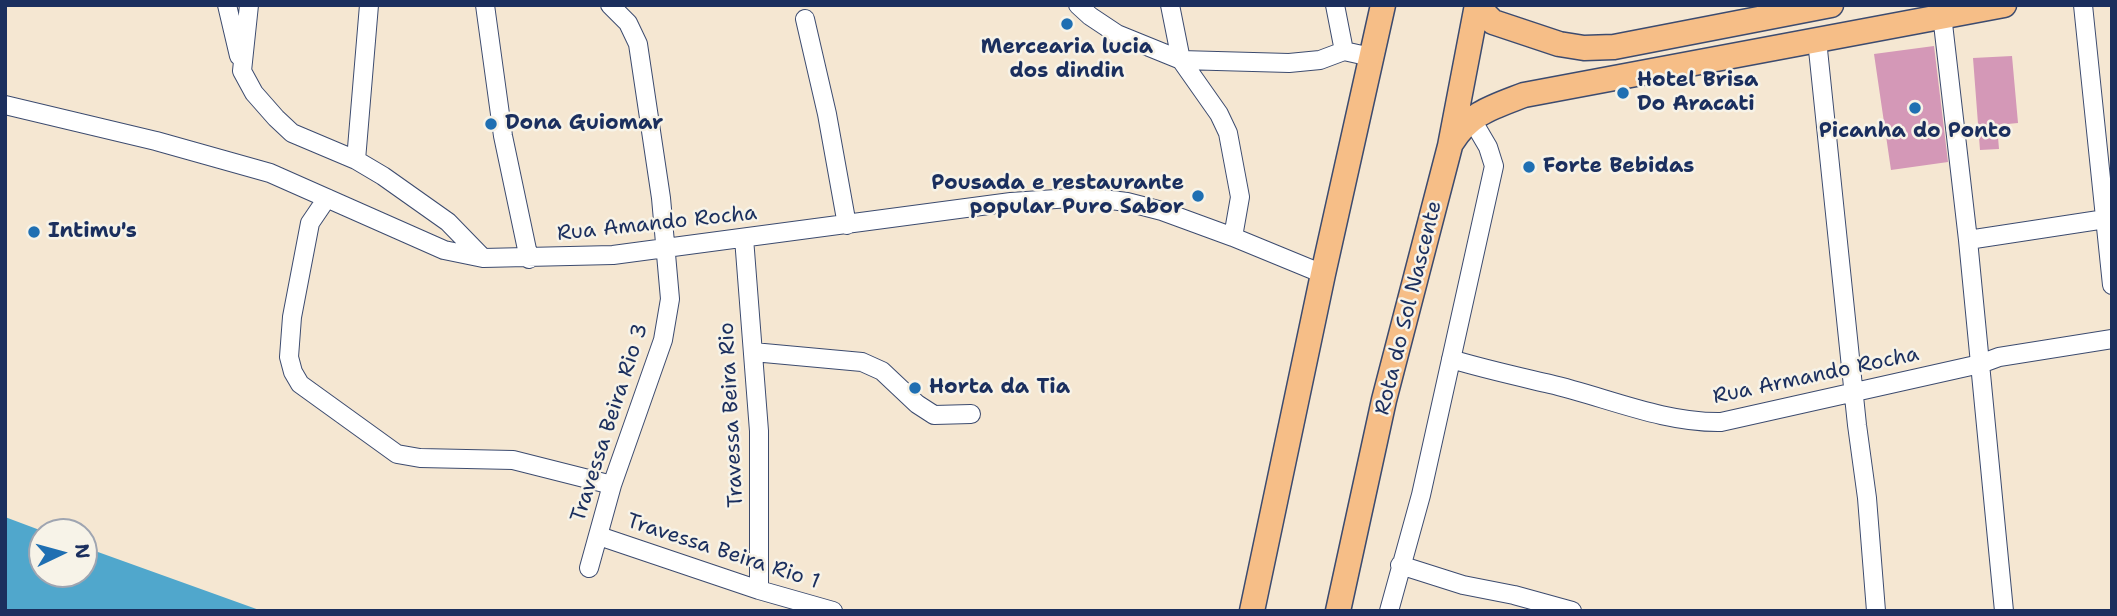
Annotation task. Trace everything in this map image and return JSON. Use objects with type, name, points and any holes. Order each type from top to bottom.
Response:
[{"type":"highway","points":[[1251,611],[1383,5]]},
{"type":"highway","points":[[1477,6],[1493,22],[1559,44],[1584,48],[1614,47],[1831,5]]},
{"type":"highway","points":[[1450,146],[1462,126],[1471,118],[1524,95],[2004,5]]},
{"type":"highway","name":"Rota do Sol Nascente","points":[[1338,611],[1384,400],[1450,146],[1477,6]]},
{"type":"street","points":[[227,5],[242,71],[254,93],[292,133],[356,160],[383,176],[448,222],[483,258]]},
{"type":"street","points":[[242,71],[249,5]]},
{"type":"street","points":[[356,160],[369,5]]},
{"type":"street","points":[[485,5],[503,136],[529,259]]},
{"type":"street","name":"Travessa Beira Rio 3","points":[[589,568],[612,485],[663,340],[670,299],[661,198],[638,44],[628,23],[610,5]]},
{"type":"street","points":[[1078,5],[1117,34],[1181,60],[1289,63],[1320,60],[1344,51],[1371,57]]},
{"type":"street","points":[[1170,5],[1181,60],[1219,114],[1228,133],[1240,197],[1233,237]]},
{"type":"street","points":[[1335,5],[1344,51]]},
{"type":"street","points":[[2083,5],[2108,218],[2112,285]]},
{"type":"street","points":[[1942,15],[1968,240],[2004,611]]},
{"type":"street","points":[[804,19],[829,124],[847,225]]},
{"type":"street","points":[[1817,40],[1867,498],[1876,611]]},
{"type":"street","name":"Rua Amando Rocha","points":[[5,105],[156,141],[270,173],[444,250],[483,258],[613,255],[1011,202],[1086,197],[1127,202],[1161,211],[1323,274]]},
{"type":"street","points":[[1389,611],[1421,495],[1494,166],[1488,147],[1471,118]]},
{"type":"street","points":[[327,198],[310,223],[292,317],[289,357],[300,384],[397,454],[420,458],[513,460],[612,485]]},
{"type":"street","points":[[1968,240],[2108,218]]},
{"type":"street","name":"Travessa Beira Rio","points":[[744,237],[759,431],[759,590]]},
{"type":"street","name":"Rua Armando Rocha","points":[[1451,359],[1639,410],[1699,422],[1721,422],[1998,358],[2112,339]]},
{"type":"street","points":[[753,352],[862,362],[881,371],[917,404],[934,415],[971,414]]},
{"type":"street","name":"Travessa Beira Rio 1","points":[[599,536],[759,590],[833,611]]},
{"type":"street","points":[[1400,565],[1463,585],[1514,595],[1572,611]]},
{"type":"water","points":[[5,517],[28,526],[28,588],[98,588],[98,552],[262,611],[5,611]]},
{"type":"building","name":"Picanha do Ponto","points":[[1934,46],[1948,162],[1891,170],[1874,54]]},
{"type":"building","points":[[2012,56],[2018,123],[1997,125],[1999,149],[1980,150],[1973,58]]},
{"type":"place","name":"Mercearia lucia dos dindin","points":[[1067,24]]},
{"type":"place","name":"Hotel Brisa Do Aracati","points":[[1623,93]]},
{"type":"place","name":"Picanha do Ponto","points":[[1915,108]]},
{"type":"place","name":"Dona Guiomar","points":[[491,124]]},
{"type":"place","name":"Forte Bebidas","points":[[1529,167]]},
{"type":"place","name":"Pousada e restaurante popular Puro Sabor","points":[[1198,196]]},
{"type":"place","name":"Intimu's","points":[[34,232]]},
{"type":"place","name":"Horta da Tia","points":[[915,388]]}]
